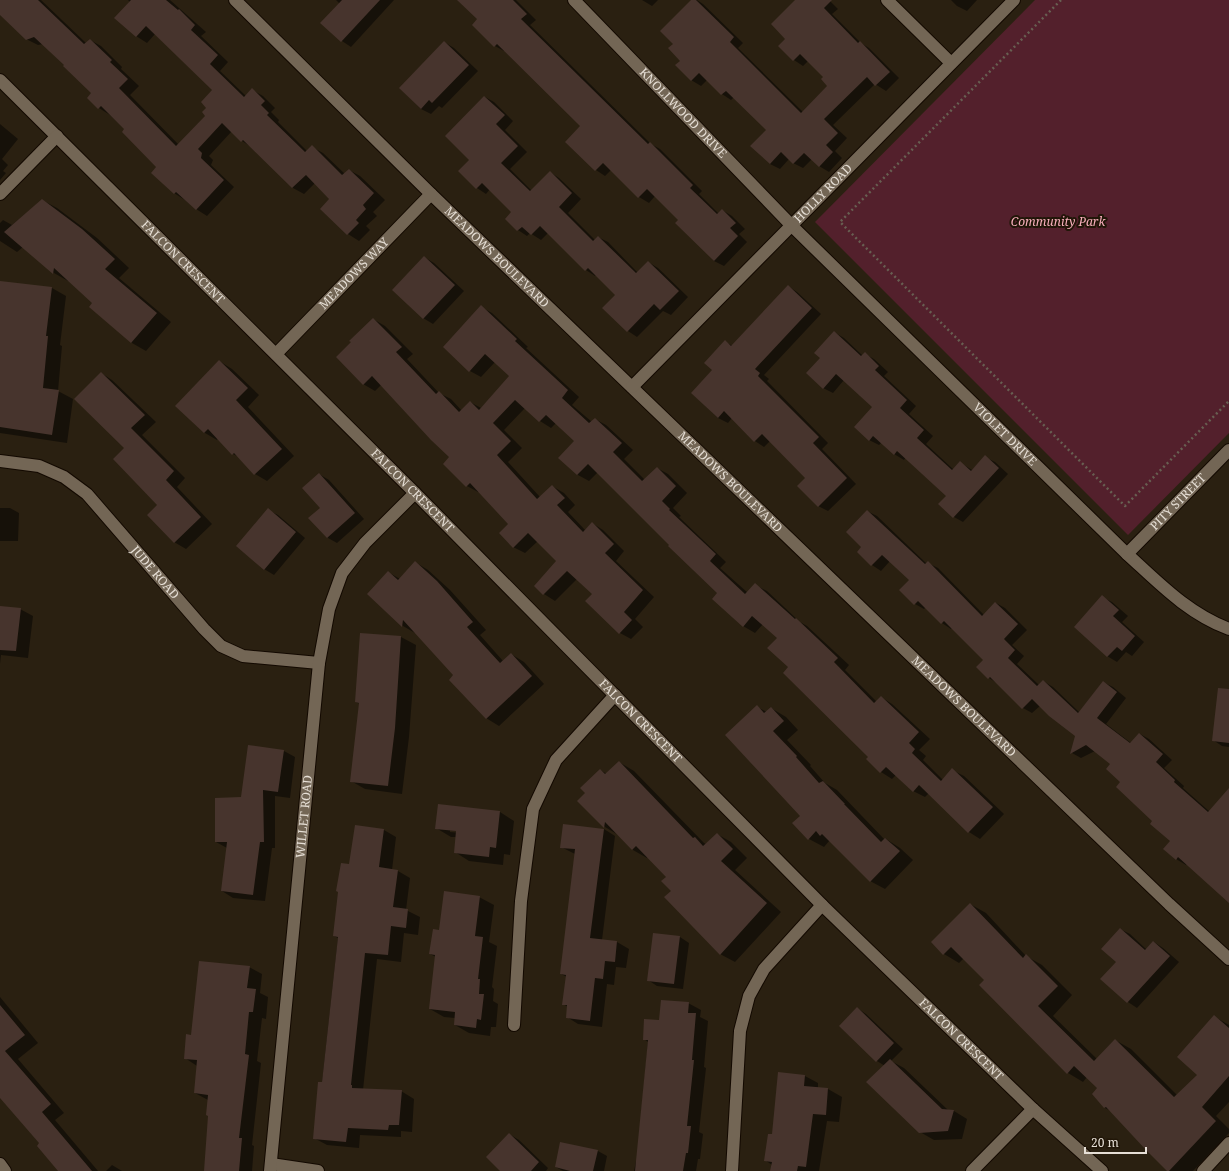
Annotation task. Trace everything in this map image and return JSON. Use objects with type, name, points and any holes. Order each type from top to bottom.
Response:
[{"type":"street","name":"MEADOWS BOULEVARD","points":[[235,0],[431,194],[1169,904],[1229,959]]},
{"type":"street","name":"KNOLLWOOD DRIVE","points":[[574,0],[792,226]]},
{"type":"street","points":[[887,0],[951,63]]},
{"type":"street","name":"HOLLY ROAD","points":[[632,387],[1014,0]]},
{"type":"street","name":"FALCON CRESCENT","points":[[0,80],[415,493],[822,905],[1033,1109],[1102,1171]]},
{"type":"street","points":[[0,194],[57,136]]},
{"type":"street","name":"MEADOWS WAY","points":[[276,354],[431,194]]},
{"type":"street","name":"VIOLET DRIVE","points":[[792,226],[1127,554],[1168,592],[1201,616],[1229,629]]},
{"type":"street","name":"PITY STREET","points":[[1127,554],[1229,450]]},
{"type":"street","name":"JUDE ROAD","points":[[0,461],[39,466],[64,477],[87,494],[204,629],[221,646],[243,656],[319,663]]},
{"type":"street","name":"WILLET ROAD","points":[[270,1167],[319,663],[329,609],[342,573],[365,543],[415,493]]},
{"type":"street","points":[[514,1025],[521,901],[532,809],[556,760],[615,695]]},
{"type":"street","points":[[732,1171],[740,1031],[749,996],[764,969],[822,905]]},
{"type":"street","points":[[972,1171],[1033,1109]]},
{"type":"street","points":[[1203,1171],[1229,1143]]},
{"type":"street","points":[[0,1164],[6,1171]]},
{"type":"street","points":[[270,1167],[318,1171]]},
{"type":"path","points":[[1061,0],[840,222],[1125,506],[1229,401]]},
{"type":"green space","name":"Community Park","points":[[1035,0],[1229,0],[1229,433],[1128,535],[815,222]]},
{"type":"building","points":[[0,0],[38,0],[84,44],[90,39],[112,60],[110,62],[128,79],[119,88],[176,146],[205,116],[202,112],[206,108],[201,102],[212,90],[146,26],[136,37],[114,18],[131,0],[166,0],[178,10],[179,9],[195,25],[191,30],[218,55],[210,64],[244,97],[252,88],[265,101],[261,105],[269,113],[267,115],[305,152],[312,145],[342,175],[349,169],[374,193],[363,205],[366,209],[356,220],[359,223],[347,235],[320,209],[329,199],[306,175],[292,188],[243,140],[241,142],[222,123],[198,149],[202,153],[201,158],[224,180],[196,210],[176,192],[174,194],[151,173],[156,167],[122,132],[124,129],[101,106],[98,109],[87,98],[91,93],[63,66],[64,65],[34,37],[26,40],[0,15]]},
{"type":"building","points":[[342,0],[380,0],[341,42],[320,23]]},
{"type":"building","points":[[457,0],[513,0],[527,14],[521,19],[648,144],[650,142],[693,185],[690,188],[717,214],[722,209],[736,223],[730,228],[738,236],[714,261],[675,223],[678,220],[647,189],[638,198],[603,163],[595,171],[565,142],[580,126],[497,44],[494,47],[472,25],[477,19]]},
{"type":"building","points":[[691,0],[696,0],[734,37],[730,42],[801,113],[827,86],[821,79],[823,77],[800,54],[793,61],[778,46],[785,39],[771,24],[795,0],[832,0],[824,8],[858,43],[860,41],[890,72],[875,86],[867,77],[824,119],[838,133],[826,145],[833,152],[819,167],[804,153],[793,164],[781,152],[770,164],[750,146],[766,130],[726,91],[721,95],[699,73],[691,81],[675,65],[680,61],[668,48],[673,44],[660,31]]},
{"type":"building","points":[[444,41],[469,65],[432,103],[429,100],[421,109],[399,88]]},
{"type":"building","points":[[484,96],[505,115],[496,124],[518,146],[501,163],[530,191],[550,171],[572,193],[559,207],[593,241],[598,236],[636,273],[648,261],[679,291],[660,310],[654,304],[627,332],[602,308],[615,295],[588,268],[585,271],[540,226],[531,235],[522,227],[517,231],[505,219],[511,212],[482,183],[476,189],[458,171],[469,160],[445,136]]},
{"type":"building","points":[[42,199],[82,229],[115,259],[105,269],[157,313],[131,343],[89,307],[92,303],[54,268],[53,274],[4,232]]},
{"type":"building","points":[[424,256],[455,285],[423,319],[392,290]]},
{"type":"building","points":[[0,281],[52,287],[46,336],[48,336],[43,388],[59,390],[52,435],[0,427]]},
{"type":"building","points":[[788,285],[812,308],[755,369],[760,373],[758,376],[819,437],[813,443],[847,478],[818,507],[797,486],[805,478],[762,434],[754,442],[724,411],[718,418],[691,393],[712,370],[704,363],[725,340],[731,346]]},
{"type":"building","points":[[481,305],[517,339],[515,341],[568,390],[562,398],[589,423],[595,418],[622,443],[613,452],[642,481],[657,467],[676,486],[662,501],[670,509],[669,510],[716,554],[710,561],[745,594],[755,583],[795,619],[796,618],[838,658],[834,662],[874,703],[881,696],[919,732],[909,743],[915,749],[912,753],[941,781],[952,768],[993,807],[968,833],[919,785],[913,792],[886,767],[880,773],[866,759],[868,757],[783,673],[788,667],[767,648],[777,638],[752,616],[743,627],[712,599],[717,593],[668,546],[669,545],[588,464],[577,475],[558,458],[574,441],[546,415],[539,422],[515,400],[493,423],[511,441],[497,455],[537,499],[552,485],[565,498],[557,505],[583,532],[592,522],[614,544],[605,553],[643,590],[624,612],[632,620],[619,634],[585,601],[592,594],[567,571],[543,595],[534,586],[556,561],[528,533],[513,548],[499,533],[508,524],[470,483],[466,487],[443,464],[449,457],[431,440],[372,376],[363,385],[336,357],[351,342],[349,341],[373,318],[402,347],[396,352],[436,394],[439,391],[459,412],[470,401],[479,410],[509,376],[485,354],[469,372],[443,347]]},
{"type":"building","points":[[834,331],[861,356],[865,352],[879,366],[875,370],[907,400],[900,408],[924,430],[917,438],[952,470],[960,461],[971,471],[985,455],[999,468],[953,518],[938,504],[946,496],[897,451],[894,455],[873,436],[869,441],[854,427],[872,407],[836,374],[823,389],[806,373],[820,358],[814,353]]},
{"type":"building","points":[[219,360],[248,388],[236,400],[282,449],[254,475],[234,453],[232,455],[208,429],[204,433],[175,406]]},
{"type":"building","points":[[101,372],[145,415],[131,428],[174,471],[166,480],[201,517],[174,543],[147,515],[157,505],[113,459],[124,448],[74,399]]},
{"type":"building","points":[[319,473],[355,513],[327,538],[308,518],[320,508],[302,488]]},
{"type":"building","points":[[268,508],[296,532],[264,570],[236,546]]},
{"type":"building","points":[[867,510],[925,564],[928,561],[982,616],[995,602],[1018,624],[1004,639],[1015,650],[1008,658],[1037,686],[1043,680],[1078,713],[1103,681],[1117,692],[1097,718],[1130,743],[1139,733],[1163,754],[1156,762],[1175,780],[1174,782],[1208,812],[1229,788],[1229,903],[1178,857],[1176,860],[1163,849],[1170,841],[1150,824],[1152,821],[1116,787],[1120,782],[1106,769],[1110,764],[1086,745],[1070,754],[1075,736],[1049,716],[1032,699],[1022,709],[990,677],[988,679],[976,667],[983,660],[944,621],[941,624],[918,601],[914,605],[899,590],[909,580],[882,555],[871,566],[857,552],[861,547],[846,532]]},
{"type":"building","points":[[415,561],[437,581],[473,622],[467,627],[500,663],[511,653],[532,676],[486,719],[449,680],[453,675],[403,620],[402,627],[367,594],[388,571],[398,580]]},
{"type":"building","points":[[1102,595],[1119,610],[1113,616],[1135,636],[1122,651],[1117,647],[1107,657],[1074,627]]},
{"type":"building","points":[[0,606],[21,608],[16,651],[0,650]]},
{"type":"building","points":[[360,633],[401,636],[395,728],[388,786],[350,782],[359,703],[355,702]]},
{"type":"building","points":[[1218,688],[1229,689],[1229,743],[1212,741]]},
{"type":"building","points":[[757,705],[764,713],[771,707],[784,721],[773,731],[797,756],[796,757],[819,783],[823,781],[881,842],[885,838],[900,851],[870,882],[822,834],[820,836],[816,831],[808,840],[792,823],[800,816],[725,735]]},
{"type":"building","points":[[248,745],[284,750],[278,792],[263,790],[264,842],[260,842],[253,895],[221,891],[227,842],[215,842],[215,798],[241,797]]},
{"type":"building","points":[[619,761],[693,838],[695,837],[703,846],[717,833],[733,849],[721,861],[767,903],[720,955],[664,897],[671,891],[661,881],[666,877],[636,846],[632,850],[605,822],[604,828],[577,801],[585,793],[580,788],[600,769],[605,774]]},
{"type":"building","points":[[438,804],[500,811],[496,848],[490,847],[489,857],[454,853],[456,831],[435,829]]},
{"type":"building","points":[[563,824],[604,829],[590,938],[617,941],[615,962],[605,961],[603,979],[595,978],[590,1021],[566,1018],[567,1005],[562,1005],[566,975],[560,974],[575,849],[560,848]]},
{"type":"building","points":[[355,825],[384,829],[379,867],[398,870],[393,907],[408,909],[406,928],[391,926],[388,955],[365,953],[351,1085],[352,1088],[402,1090],[399,1125],[389,1125],[388,1130],[348,1128],[346,1142],[313,1139],[318,1082],[322,1082],[338,937],[333,936],[338,892],[336,891],[341,863],[349,864]]},
{"type":"building","points":[[444,891],[480,896],[475,936],[483,937],[478,979],[480,979],[479,994],[484,994],[481,1020],[477,1019],[476,1028],[454,1025],[455,1012],[429,1009],[435,955],[429,954],[433,929],[439,930]]},
{"type":"building","points":[[970,903],[1023,958],[1026,954],[1058,986],[1038,1006],[1094,1061],[1115,1039],[1174,1097],[1197,1075],[1177,1057],[1214,1015],[1229,1028],[1229,1076],[1202,1107],[1216,1121],[1169,1171],[1167,1171],[1146,1150],[1106,1107],[1104,1108],[1092,1094],[1097,1088],[1074,1066],[1067,1074],[979,985],[984,980],[951,947],[943,955],[931,942]]},
{"type":"building","points":[[1120,928],[1145,950],[1153,941],[1170,956],[1127,1003],[1100,979],[1116,962],[1101,949]]},
{"type":"building","points":[[653,933],[680,936],[674,984],[647,981]]},
{"type":"building","points":[[199,961],[250,966],[247,988],[256,989],[253,1012],[249,1012],[245,1054],[249,1055],[239,1138],[242,1138],[239,1171],[204,1171],[208,1095],[194,1093],[197,1060],[184,1059],[186,1034],[191,1035]]},
{"type":"building","points":[[661,1000],[689,1002],[688,1013],[696,1013],[692,1060],[694,1060],[687,1126],[691,1126],[688,1153],[686,1153],[683,1171],[635,1171],[648,1040],[643,1040],[644,1019],[659,1020]]},
{"type":"building","points":[[0,1005],[25,1035],[5,1051],[51,1104],[42,1112],[92,1171],[58,1171],[37,1146],[39,1143],[0,1098]]},
{"type":"building","points":[[857,1007],[894,1043],[876,1062],[839,1026]]},
{"type":"building","points":[[890,1059],[942,1109],[954,1110],[948,1131],[919,1133],[866,1082]]},
{"type":"building","points":[[778,1072],[805,1075],[804,1086],[828,1088],[826,1115],[813,1114],[806,1167],[798,1166],[797,1171],[770,1171],[772,1162],[764,1161],[768,1134],[772,1134]]},
{"type":"building","points":[[509,1133],[539,1162],[531,1171],[500,1171],[486,1157]]},
{"type":"building","points":[[560,1142],[598,1150],[593,1171],[570,1171],[555,1167]]}]
